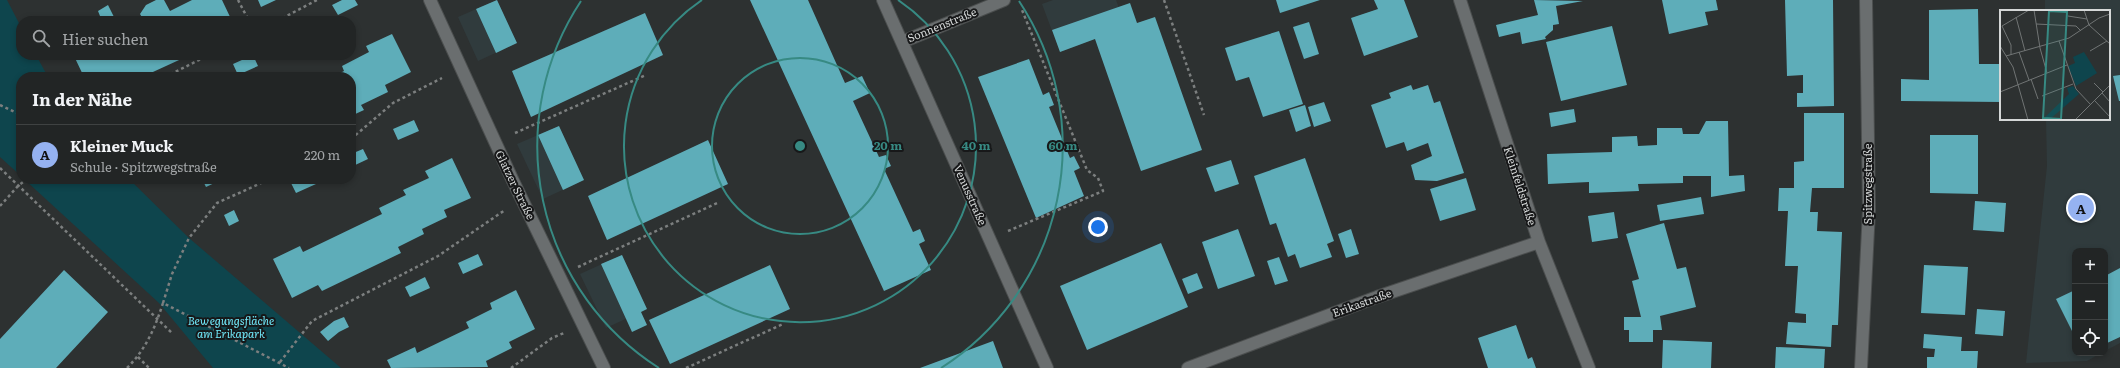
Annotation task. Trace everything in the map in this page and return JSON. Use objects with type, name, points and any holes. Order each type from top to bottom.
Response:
[{"type":"street","name":"Glatzer Straße","points":[[430,0],[494,142],[604,368]]},
{"type":"street","name":"Venusstraße","points":[[883,0],[1047,368]]},
{"type":"street","name":"Sonnenstraße","points":[[902,42],[1004,0]]},
{"type":"street","name":"Kleinfeldstraße","points":[[1460,0],[1538,242],[1589,368]]},
{"type":"street","name":"Spitzwegstraße","points":[[1861,368],[1869,210],[1866,0]]},
{"type":"street","name":"Erikastraße","points":[[1188,368],[1377,297],[1538,242]]},
{"type":"path","points":[[238,0],[246,16]]},
{"type":"path","points":[[287,16],[317,0]]},
{"type":"path","points":[[1164,0],[1204,115]]},
{"type":"path","points":[[989,239],[1103,191],[1098,178],[1087,170],[1021,7]]},
{"type":"path","points":[[175,72],[199,60]]},
{"type":"path","points":[[356,135],[392,103],[461,69]]},
{"type":"path","points":[[494,142],[646,74]]},
{"type":"path","points":[[0,105],[16,113]]},
{"type":"path","points":[[0,168],[172,333]]},
{"type":"path","points":[[0,206],[21,184]]},
{"type":"path","points":[[127,368],[138,358],[147,344],[163,303],[172,274],[189,238],[217,203],[259,184]]},
{"type":"path","points":[[280,362],[312,321],[438,256],[492,217],[522,201]]},
{"type":"path","points":[[560,275],[717,203]]},
{"type":"path","points":[[163,303],[280,362],[289,368]]},
{"type":"path","points":[[511,368],[552,338],[583,324]]},
{"type":"path","points":[[686,368],[783,324]]},
{"type":"path","points":[[138,358],[149,368]]},
{"type":"shaded area","points":[[497,0],[517,43],[478,61],[458,17]]},
{"type":"shaded area","points":[[1053,0],[1116,0],[1126,27],[1060,52],[1042,4]]},
{"type":"shaded area","points":[[2045,0],[2120,0],[2120,343],[2108,349],[2108,248],[2072,248],[2072,356],[2096,356],[2087,361],[2026,363],[2047,166],[2046,120],[2110,120],[2110,10],[2045,10]]},
{"type":"shaded area","points":[[559,126],[584,180],[543,199],[517,144]]},
{"type":"shaded area","points":[[622,255],[647,309],[606,328],[580,274]]},
{"type":"green space","points":[[0,0],[7,0],[16,17],[16,60],[39,60],[45,72],[16,72],[16,171],[0,157]]},
{"type":"green space","name":"Bewegungsfläche am Erikapark","points":[[29,184],[134,184],[189,238],[341,368],[213,368],[159,303]]},
{"type":"building","points":[[156,0],[164,0],[170,11],[192,0],[222,0],[230,16],[141,16],[140,14],[146,5]]},
{"type":"building","points":[[258,0],[276,0],[261,7]]},
{"type":"building","points":[[342,0],[355,0],[358,5],[338,15],[332,5]]},
{"type":"building","points":[[497,0],[517,43],[496,53],[476,9]]},
{"type":"building","points":[[750,0],[808,0],[845,83],[862,76],[870,93],[853,101],[879,157],[886,155],[891,166],[884,169],[913,232],[920,229],[925,241],[919,244],[931,270],[884,291]]},
{"type":"building","points":[[1276,0],[1320,0],[1280,13]]},
{"type":"building","points":[[1374,0],[1404,0],[1418,37],[1364,56],[1351,18],[1378,9]]},
{"type":"building","points":[[1534,0],[1583,1],[1556,6],[1559,24],[1553,25],[1553,30],[1545,37],[1546,39],[1522,44],[1520,32],[1499,37],[1496,25],[1538,15]]},
{"type":"building","points":[[1662,0],[1716,0],[1718,10],[1705,12],[1708,25],[1669,34]]},
{"type":"building","points":[[1785,0],[1833,0],[1834,106],[1797,107],[1797,93],[1803,93],[1803,75],[1787,76]]},
{"type":"building","points":[[1130,3],[1137,23],[1155,17],[1202,150],[1141,171],[1095,39],[1060,52],[1052,30]]},
{"type":"building","points":[[108,5],[114,16],[100,16],[98,11]]},
{"type":"building","points":[[1978,9],[1979,64],[2000,64],[2000,102],[1901,101],[1901,79],[1929,80],[1929,10]]},
{"type":"building","points":[[645,13],[663,55],[531,117],[512,71]]},
{"type":"building","points":[[1309,22],[1319,54],[1304,59],[1293,27]]},
{"type":"building","points":[[1612,26],[1627,85],[1561,101],[1546,42]]},
{"type":"building","points":[[1279,31],[1303,104],[1263,117],[1249,77],[1236,81],[1225,48]]},
{"type":"building","points":[[392,34],[411,72],[385,85],[388,92],[361,105],[364,110],[356,114],[356,72],[342,72],[344,71],[342,66],[369,52],[366,46]]},
{"type":"building","points":[[1029,59],[1043,95],[1049,92],[1054,105],[1049,107],[1070,158],[1074,156],[1080,168],[1074,171],[1084,196],[1036,218],[978,77]]},
{"type":"building","points":[[76,60],[179,60],[153,72],[82,72]]},
{"type":"building","points":[[242,60],[255,60],[258,66],[245,72],[237,72],[233,64]]},
{"type":"building","points":[[2120,75],[2120,101],[2119,101],[2113,76]]},
{"type":"building","points":[[1411,85],[1413,90],[1428,85],[1434,103],[1440,101],[1464,173],[1437,181],[1415,180],[1411,165],[1432,156],[1428,143],[1407,151],[1404,142],[1386,148],[1371,105],[1391,98],[1389,93]]},
{"type":"building","points":[[1324,102],[1331,121],[1314,127],[1308,107]]},
{"type":"building","points":[[1305,105],[1311,126],[1296,132],[1289,110]]},
{"type":"building","points":[[1574,109],[1576,122],[1551,127],[1549,113]]},
{"type":"building","points":[[1804,113],[1844,113],[1844,188],[1812,188],[1810,212],[1818,212],[1817,231],[1842,232],[1838,325],[1832,325],[1831,347],[1786,344],[1788,322],[1806,323],[1806,314],[1795,313],[1798,266],[1785,266],[1788,211],[1778,211],[1779,188],[1794,188],[1794,162],[1804,161]]},
{"type":"building","points":[[414,120],[419,131],[398,140],[393,129]]},
{"type":"building","points":[[1706,121],[1728,121],[1729,176],[1744,175],[1745,191],[1711,197],[1711,176],[1683,176],[1683,183],[1638,184],[1639,191],[1589,193],[1589,182],[1548,184],[1547,154],[1612,152],[1612,137],[1637,136],[1638,146],[1657,145],[1657,128],[1682,128],[1683,134],[1699,134]]},
{"type":"building","points":[[559,126],[584,180],[563,190],[538,135]]},
{"type":"building","points":[[1930,135],[1978,135],[1978,194],[1930,193]]},
{"type":"building","points":[[708,140],[728,184],[607,240],[588,196]]},
{"type":"building","points":[[363,149],[368,159],[356,165],[356,152]]},
{"type":"building","points":[[452,158],[471,198],[444,210],[447,217],[422,229],[424,234],[398,247],[401,253],[322,291],[318,285],[292,298],[273,259],[300,246],[303,252],[382,214],[379,208],[406,195],[403,190],[429,178],[425,171]]},
{"type":"building","points":[[1305,158],[1334,241],[1327,244],[1332,257],[1300,268],[1295,254],[1288,257],[1276,223],[1270,225],[1254,176]]},
{"type":"building","points":[[1231,160],[1239,184],[1215,192],[1206,168]]},
{"type":"building","points":[[1466,178],[1476,210],[1440,221],[1430,189]]},
{"type":"building","points":[[204,184],[212,184],[206,187]]},
{"type":"building","points":[[292,184],[316,184],[296,193]]},
{"type":"building","points":[[1701,197],[1704,214],[1660,221],[1657,205]]},
{"type":"building","points":[[1975,201],[2006,203],[2004,232],[1973,230]]},
{"type":"building","points":[[234,210],[239,221],[229,226],[224,215]]},
{"type":"building","points":[[1614,212],[1618,238],[1592,242],[1588,216]]},
{"type":"building","points":[[1664,223],[1677,269],[1686,267],[1696,307],[1660,316],[1662,330],[1653,330],[1653,342],[1629,342],[1629,330],[1624,330],[1624,317],[1641,317],[1632,281],[1639,279],[1626,234]]},
{"type":"building","points":[[1238,229],[1255,276],[1218,289],[1202,242]]},
{"type":"building","points":[[1351,229],[1359,254],[1346,258],[1338,234]]},
{"type":"building","points":[[1161,243],[1188,307],[1087,350],[1060,286]]},
{"type":"building","points":[[478,254],[483,265],[463,274],[458,263]]},
{"type":"building","points":[[622,255],[647,309],[641,312],[647,325],[632,332],[601,264]]},
{"type":"building","points":[[1279,257],[1288,281],[1275,285],[1267,261]]},
{"type":"building","points":[[770,265],[790,309],[670,364],[649,320]]},
{"type":"building","points":[[1924,265],[1968,267],[1965,315],[1921,313]]},
{"type":"building","points":[[2120,268],[2120,337],[2108,343],[2108,284],[2108,274]]},
{"type":"building","points":[[64,270],[108,312],[56,368],[0,368],[0,339]]},
{"type":"building","points":[[1197,273],[1203,288],[1188,294],[1182,279]]},
{"type":"building","points":[[425,277],[430,288],[410,297],[405,287]]},
{"type":"building","points":[[516,290],[535,329],[509,342],[512,348],[486,361],[488,367],[391,368],[387,360],[415,347],[417,353],[469,328],[466,322],[492,309],[490,303]]},
{"type":"building","points":[[2072,291],[2072,331],[2056,299]]},
{"type":"building","points":[[1977,309],[2005,311],[2003,336],[1975,334]]},
{"type":"building","points":[[344,317],[349,327],[339,332],[328,341],[320,332],[334,321]]},
{"type":"building","points":[[1516,325],[1528,359],[1532,357],[1536,368],[1488,368],[1478,338]]},
{"type":"building","points":[[1924,334],[1962,337],[1961,351],[1978,351],[1977,368],[1927,368],[1927,357],[1934,357],[1935,349],[1923,348]]},
{"type":"building","points":[[1663,340],[1712,342],[1711,368],[1662,368]]},
{"type":"building","points":[[993,341],[1003,368],[920,368]]},
{"type":"building","points":[[1776,347],[1825,349],[1824,368],[1775,368]]},
{"type":"place","name":"Kleiner Muck","points":[[2081,208]]}]
